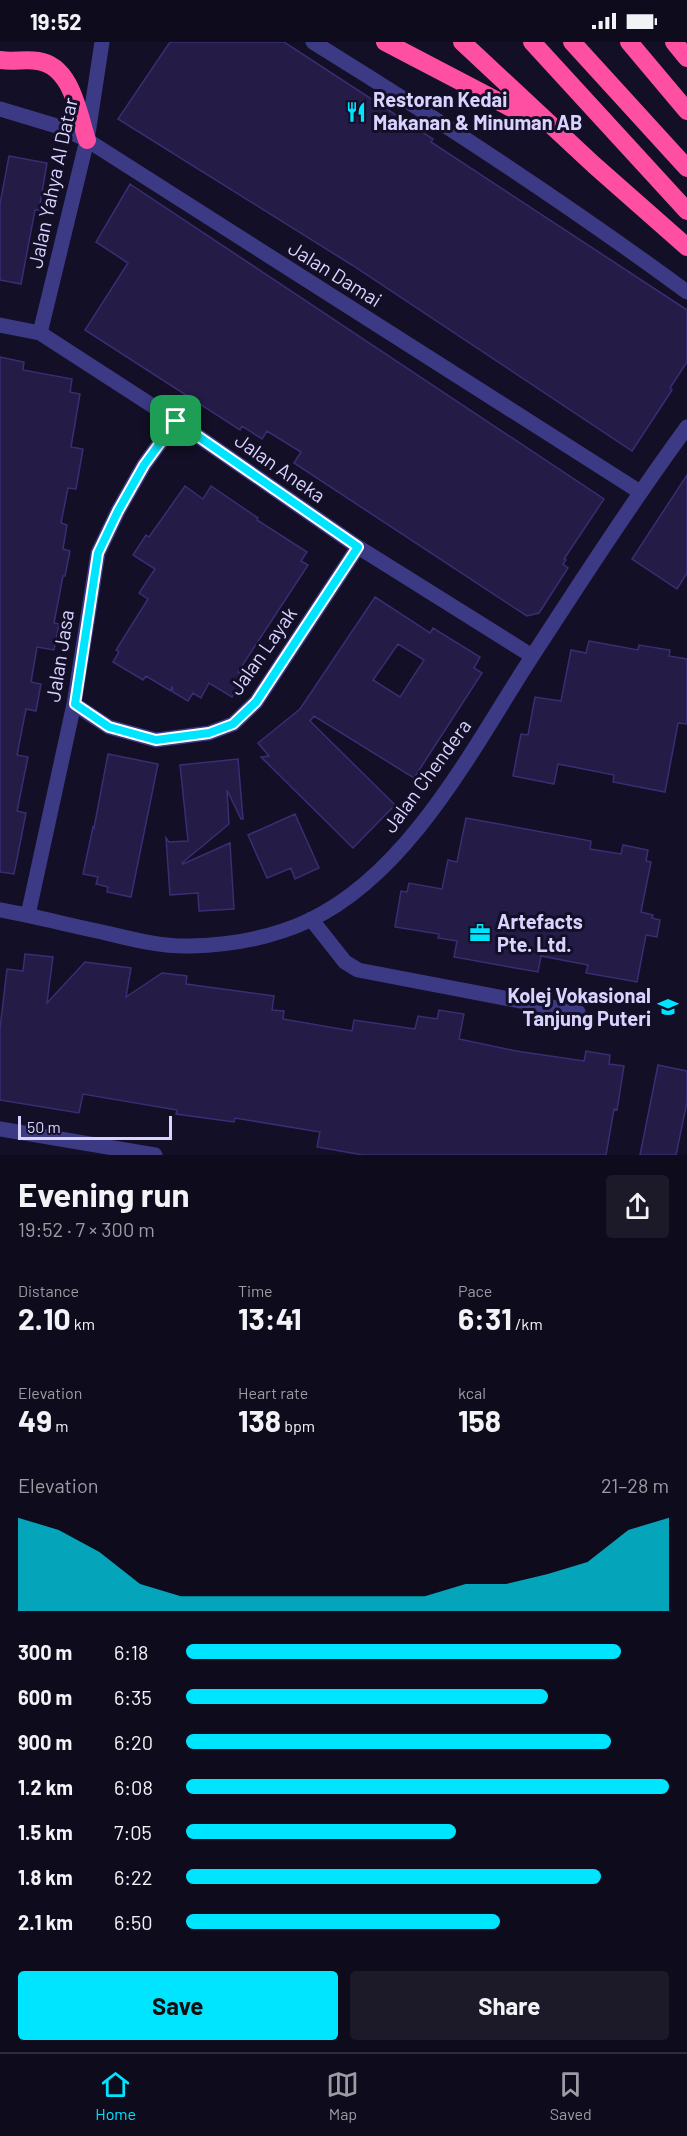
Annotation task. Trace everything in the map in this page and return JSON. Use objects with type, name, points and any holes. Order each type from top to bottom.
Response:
[{"type":"highway","points":[[386,42],[560,133]]},
{"type":"highway","points":[[462,42],[687,247]]},
{"type":"highway","points":[[532,42],[687,211]]},
{"type":"highway","points":[[572,42],[687,168]]},
{"type":"highway","points":[[629,42],[687,111]]},
{"type":"highway","points":[[674,42],[687,58]]},
{"type":"highway","points":[[0,60],[38,60],[54,66],[72,91],[87,140]]},
{"type":"street","name":"Jalan Yahya Al Datar","points":[[40,333],[87,140],[102,42]]},
{"type":"street","points":[[313,42],[428,113],[601,228],[687,292]]},
{"type":"street","name":"Jalan Damai","points":[[0,109],[60,127],[87,140],[640,492]]},
{"type":"street","name":"Jalan Aneka","points":[[0,326],[40,333],[176,421],[358,547],[532,656]]},
{"type":"street","name":"Jalan Jasa","points":[[28,915],[75,704],[98,553],[144,465],[176,421]]},
{"type":"street","name":"Jalan Chendera","points":[[0,910],[146,943],[190,946],[264,936],[311,919],[357,890],[396,854],[451,785],[532,656],[640,492],[687,427]]},
{"type":"street","name":"Jalan Layak","points":[[75,704],[109,727],[156,740],[209,733],[233,724],[256,702],[358,547]]},
{"type":"street","points":[[311,919],[345,962],[358,970],[578,1012]]},
{"type":"street","points":[[0,1129],[79,1149],[155,1155]]},
{"type":"building","points":[[170,42],[284,42],[433,139],[431,142],[687,310],[687,362],[670,388],[672,390],[632,451],[352,265],[118,119]]},
{"type":"building","points":[[9,156],[47,163],[39,210],[35,210],[21,284],[0,280],[0,204]]},
{"type":"building","points":[[130,184],[604,499],[564,559],[566,560],[563,564],[568,568],[539,613],[527,616],[294,463],[301,452],[267,431],[262,439],[242,426],[240,430],[85,330],[128,263],[96,242]]},
{"type":"building","points":[[0,357],[24,362],[23,370],[72,379],[70,392],[80,394],[71,447],[83,449],[76,489],[68,488],[61,523],[67,525],[63,549],[70,551],[54,623],[59,624],[54,650],[37,647],[31,682],[41,684],[36,711],[26,709],[17,755],[28,757],[17,811],[26,813],[14,874],[0,872]]},
{"type":"building","points":[[687,475],[687,573],[677,589],[632,559]]},
{"type":"building","points":[[185,486],[203,499],[211,486],[258,518],[257,520],[307,552],[301,561],[308,565],[238,672],[244,676],[232,697],[209,683],[201,698],[193,693],[188,701],[173,692],[172,686],[171,691],[146,676],[143,680],[113,662],[119,652],[116,650],[148,599],[139,593],[155,569],[133,555],[146,535],[149,537]]},
{"type":"building","points":[[375,597],[430,633],[433,628],[480,657],[474,668],[482,673],[414,778],[314,716],[310,721],[395,805],[353,848],[261,757],[269,756],[258,743],[300,709]],"holes":[[[398,644],[424,660],[400,697],[373,680]]]},
{"type":"building","points":[[589,641],[638,650],[639,645],[670,650],[669,656],[687,659],[687,724],[678,723],[665,792],[613,782],[614,775],[558,764],[554,784],[513,776],[521,734],[528,735],[535,697],[561,701],[571,650],[586,653]]},
{"type":"building","points":[[108,754],[158,764],[131,897],[107,892],[108,887],[96,884],[98,877],[83,874]]},
{"type":"building","points":[[238,759],[243,819],[227,790],[229,824],[182,863],[230,843],[234,909],[199,911],[198,893],[170,895],[166,838],[169,842],[188,841],[180,765]]},
{"type":"building","points":[[295,814],[319,868],[295,879],[291,868],[267,878],[248,835]]},
{"type":"building","points":[[466,818],[591,841],[590,849],[621,854],[623,845],[648,850],[646,861],[651,862],[641,912],[653,915],[652,918],[660,920],[657,937],[646,935],[637,982],[586,973],[588,965],[541,956],[538,972],[454,957],[457,941],[438,938],[439,934],[395,927],[401,891],[407,892],[409,883],[442,889],[448,860],[457,862]]},
{"type":"building","points":[[25,954],[53,957],[47,1003],[85,962],[131,968],[126,997],[162,973],[187,976],[186,984],[274,996],[272,1010],[284,1011],[283,1019],[352,1031],[354,1020],[415,1029],[418,1016],[437,1019],[439,1010],[464,1014],[459,1039],[516,1051],[584,1061],[586,1051],[610,1055],[609,1064],[624,1066],[617,1110],[614,1109],[606,1155],[363,1155],[317,1147],[320,1132],[235,1118],[234,1122],[176,1114],[177,1110],[83,1094],[79,1113],[0,1100],[0,1028],[7,969],[23,971]]},
{"type":"building","name":"Kolej Vokasional Tanjung Puteri","points":[[658,1065],[687,1071],[687,1102],[676,1155],[640,1155]]},
{"type":"place","name":"Restoran Kedai Makanan & Minuman AB","points":[[356,112]]},
{"type":"place","name":"Artefacts Pte. Ltd.","points":[[480,933]]},
{"type":"place","name":"Kolej Vokasional Tanjung Puteri","points":[[668,1007]]},
{"type":"route","points":[[176,421],[358,547],[256,702],[233,724],[209,733],[156,740],[109,727],[75,704],[98,553],[144,465],[176,421]]}]
